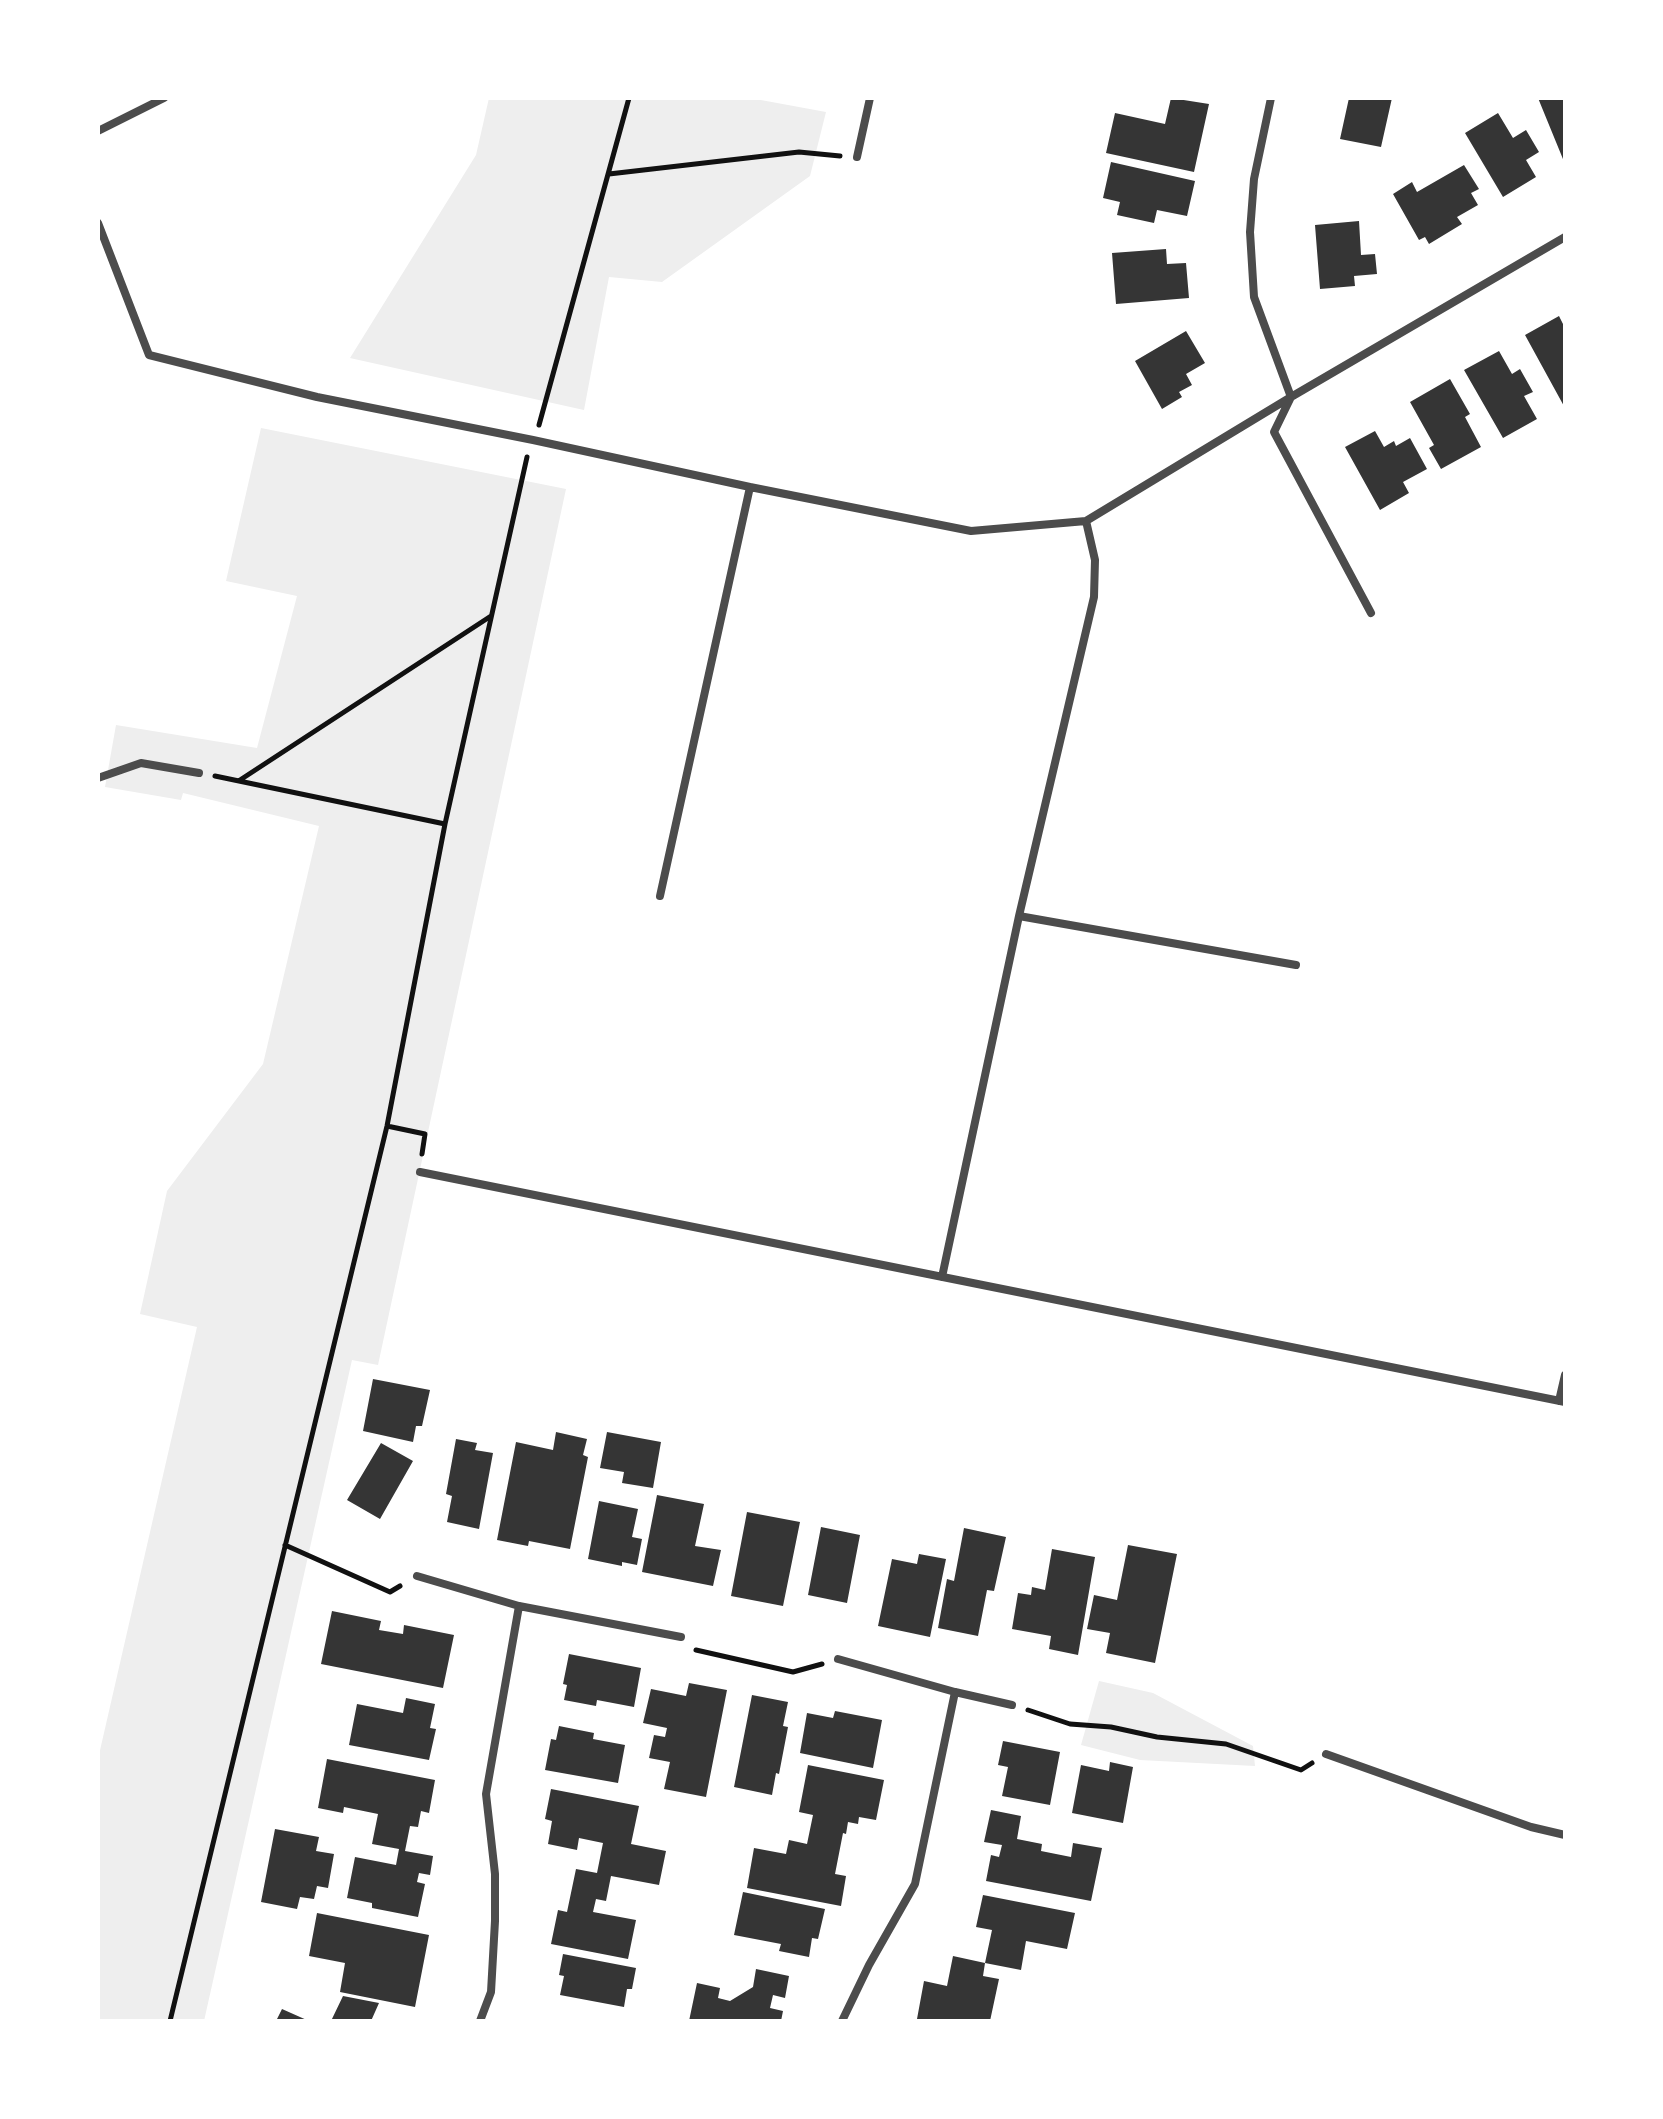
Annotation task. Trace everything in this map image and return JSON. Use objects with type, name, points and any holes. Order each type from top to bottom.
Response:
[{"type":"street","points":[[98,131],[164,98]]},
{"type":"street","points":[[857,157],[870,98]]},
{"type":"street","points":[[1271,98],[1254,179],[1250,232],[1254,297],[1291,397],[1274,432],[1371,613]]},
{"type":"street","points":[[98,223],[149,355],[317,397],[971,531],[1086,521],[1565,237]]},
{"type":"street","points":[[660,896],[750,487]]},
{"type":"street","points":[[942,1277],[1019,916],[1094,597],[1095,560],[1086,521]]},
{"type":"street","points":[[98,778],[141,763],[199,773]]},
{"type":"street","points":[[1019,916],[1296,965]]},
{"type":"street","points":[[420,1172],[1562,1401],[1565,1375]]},
{"type":"street","points":[[417,1576],[519,1606],[681,1637]]},
{"type":"street","points":[[480,2021],[491,1992],[495,1921],[495,1874],[486,1794],[519,1606]]},
{"type":"street","points":[[838,1659],[1012,1705]]},
{"type":"street","points":[[842,2021],[869,1965],[915,1884],[955,1692]]},
{"type":"street","points":[[1326,1754],[1531,1827],[1565,1835]]},
{"type":"path","points":[[539,425],[629,98]]},
{"type":"path","points":[[609,174],[799,152],[857,157]]},
{"type":"path","points":[[170,2021],[387,1126],[445,824],[526,458]]},
{"type":"path","points":[[240,780],[491,616]]},
{"type":"path","points":[[199,773],[445,824]]},
{"type":"path","points":[[387,1126],[425,1134],[420,1172]]},
{"type":"path","points":[[285,1545],[390,1592],[417,1576]]},
{"type":"path","points":[[681,1637],[697,1651],[793,1672],[838,1659]]},
{"type":"path","points":[[1012,1705],[1070,1724],[1226,1744],[1301,1770],[1326,1754]]},
{"type":"shaded area","points":[[489,98],[750,98],[826,112],[810,176],[662,282],[609,277],[584,410],[350,358],[476,155]]},
{"type":"shaded area","points":[[261,428],[566,489],[378,1365],[352,1360],[204,2021],[98,2021],[98,1759],[197,1327],[140,1314],[167,1191],[263,1064],[319,826],[183,793],[181,800],[105,787],[116,725],[257,748],[297,596],[226,581]]},
{"type":"shaded area","points":[[1099,1681],[1153,1693],[1253,1746],[1255,1766],[1140,1760],[1081,1745]]},
{"type":"building","points":[[1171,98],[1209,104],[1194,172],[1106,153],[1115,113],[1165,124]]},
{"type":"building","points":[[1349,98],[1392,98],[1381,147],[1340,139]]},
{"type":"building","points":[[1538,98],[1565,98],[1565,164]]},
{"type":"building","points":[[1498,113],[1513,138],[1526,130],[1539,152],[1526,160],[1536,177],[1503,197],[1465,133]]},
{"type":"building","points":[[1111,162],[1195,181],[1187,216],[1157,210],[1154,223],[1117,215],[1120,202],[1103,198]]},
{"type":"building","points":[[1464,165],[1479,189],[1471,193],[1478,205],[1457,217],[1462,224],[1429,244],[1425,237],[1419,240],[1393,194],[1412,182],[1417,192]]},
{"type":"building","points":[[1359,221],[1361,255],[1375,254],[1377,274],[1354,276],[1355,286],[1320,289],[1315,225]]},
{"type":"building","points":[[1166,249],[1167,264],[1186,263],[1189,298],[1116,304],[1112,253]]},
{"type":"building","points":[[1559,316],[1565,328],[1565,408],[1525,335]]},
{"type":"building","points":[[1186,331],[1205,363],[1186,374],[1192,385],[1179,392],[1182,397],[1162,409],[1135,361]]},
{"type":"building","points":[[1499,351],[1512,374],[1520,369],[1533,392],[1524,396],[1537,419],[1503,438],[1464,370]]},
{"type":"building","points":[[1450,379],[1470,414],[1465,417],[1481,447],[1441,469],[1429,448],[1434,445],[1410,402]]},
{"type":"building","points":[[1375,431],[1384,447],[1394,441],[1396,446],[1410,438],[1427,469],[1403,482],[1409,493],[1380,510],[1345,447]]},
{"type":"building","points":[[373,1379],[430,1390],[422,1426],[416,1426],[413,1442],[363,1431]]},
{"type":"building","points":[[556,1432],[587,1439],[583,1455],[588,1457],[570,1549],[529,1541],[528,1546],[497,1540],[516,1442],[553,1450]]},
{"type":"building","points":[[607,1432],[661,1442],[653,1488],[622,1483],[624,1472],[600,1468]]},
{"type":"building","points":[[456,1439],[477,1443],[475,1450],[493,1453],[479,1529],[447,1522],[452,1496],[446,1494]]},
{"type":"building","points":[[381,1443],[413,1461],[380,1519],[347,1500]]},
{"type":"building","points":[[657,1495],[704,1504],[695,1546],[721,1550],[713,1586],[642,1572]]},
{"type":"building","points":[[599,1501],[638,1509],[632,1537],[642,1539],[637,1565],[622,1562],[622,1566],[588,1559]]},
{"type":"building","points":[[747,1512],[800,1522],[783,1606],[731,1596]]},
{"type":"building","points":[[821,1527],[860,1535],[847,1603],[808,1595]]},
{"type":"building","points":[[964,1528],[1006,1537],[994,1591],[987,1590],[978,1636],[938,1628],[947,1579],[954,1581]]},
{"type":"building","points":[[1128,1545],[1177,1554],[1155,1663],[1106,1653],[1110,1633],[1087,1629],[1094,1595],[1117,1600]]},
{"type":"building","points":[[1052,1549],[1095,1557],[1078,1655],[1049,1649],[1051,1636],[1012,1629],[1018,1593],[1031,1595],[1032,1587],[1045,1590]]},
{"type":"building","points":[[919,1554],[946,1559],[930,1637],[878,1626],[892,1559],[917,1564]]},
{"type":"building","points":[[332,1611],[381,1621],[379,1630],[403,1634],[404,1625],[454,1635],[443,1688],[321,1664]]},
{"type":"building","points":[[569,1654],[641,1668],[634,1707],[597,1700],[596,1706],[564,1700],[567,1685],[563,1684]]},
{"type":"building","points":[[689,1683],[727,1690],[706,1797],[664,1789],[670,1762],[649,1758],[654,1735],[665,1737],[667,1728],[643,1723],[651,1689],[686,1696]]},
{"type":"building","points":[[752,1695],[788,1702],[783,1726],[788,1727],[772,1795],[734,1787]]},
{"type":"building","points":[[406,1698],[435,1704],[430,1728],[436,1729],[429,1760],[349,1745],[357,1704],[403,1713]]},
{"type":"building","points":[[835,1711],[882,1720],[873,1768],[800,1753],[807,1713],[833,1718]]},
{"type":"building","points":[[559,1726],[594,1733],[593,1739],[625,1745],[618,1783],[545,1770],[551,1739],[556,1740]]},
{"type":"building","points":[[1003,1741],[1060,1752],[1050,1805],[1002,1796],[1008,1767],[998,1765]]},
{"type":"building","points":[[327,1759],[435,1780],[429,1813],[421,1811],[418,1827],[410,1826],[405,1851],[433,1856],[430,1875],[419,1873],[417,1882],[425,1884],[418,1917],[372,1908],[372,1903],[347,1898],[355,1857],[396,1865],[399,1849],[372,1844],[378,1814],[344,1807],[343,1813],[318,1808]]},
{"type":"building","points":[[1110,1762],[1133,1767],[1123,1823],[1072,1813],[1081,1765],[1109,1771]]},
{"type":"building","points":[[808,1765],[884,1780],[876,1820],[859,1817],[858,1824],[848,1822],[846,1834],[843,1833],[835,1874],[846,1876],[841,1906],[747,1888],[754,1848],[786,1854],[789,1840],[807,1844],[813,1815],[799,1812]]},
{"type":"building","points":[[551,1789],[639,1806],[631,1844],[666,1851],[659,1885],[611,1876],[606,1901],[596,1899],[593,1912],[636,1920],[628,1959],[551,1944],[558,1910],[567,1912],[576,1869],[597,1873],[603,1843],[579,1838],[577,1850],[548,1844],[552,1821],[545,1819]]},
{"type":"building","points":[[991,1810],[1021,1816],[1017,1839],[1042,1844],[1041,1851],[1071,1857],[1073,1843],[1102,1848],[1091,1901],[986,1881],[991,1855],[999,1857],[1002,1845],[984,1842]]},
{"type":"building","points":[[275,1829],[319,1837],[316,1851],[334,1854],[328,1888],[317,1886],[314,1899],[300,1897],[297,1909],[261,1902]]},
{"type":"building","points":[[743,1892],[825,1909],[818,1939],[812,1938],[809,1957],[779,1951],[781,1944],[734,1935]]},
{"type":"building","points":[[983,1895],[1075,1913],[1067,1949],[1026,1941],[1021,1970],[985,1963],[992,1930],[976,1927]]},
{"type":"building","points":[[317,1913],[429,1935],[415,2007],[340,1992],[345,1963],[309,1956]]},
{"type":"building","points":[[563,1954],[636,1968],[632,1989],[627,1989],[624,2007],[560,1995],[564,1976],[559,1975]]},
{"type":"building","points":[[953,1956],[985,1963],[983,1976],[999,1979],[990,2021],[917,2019],[924,1981],[947,1986]]},
{"type":"building","points":[[756,1969],[789,1976],[785,1998],[773,1995],[770,2008],[783,2011],[781,2021],[689,2021],[697,1983],[720,1988],[718,1998],[730,2001],[753,1987]]},
{"type":"building","points":[[343,1996],[379,2003],[371,2021],[331,2021]]},
{"type":"building","points":[[282,2009],[309,2021],[276,2021]]}]
